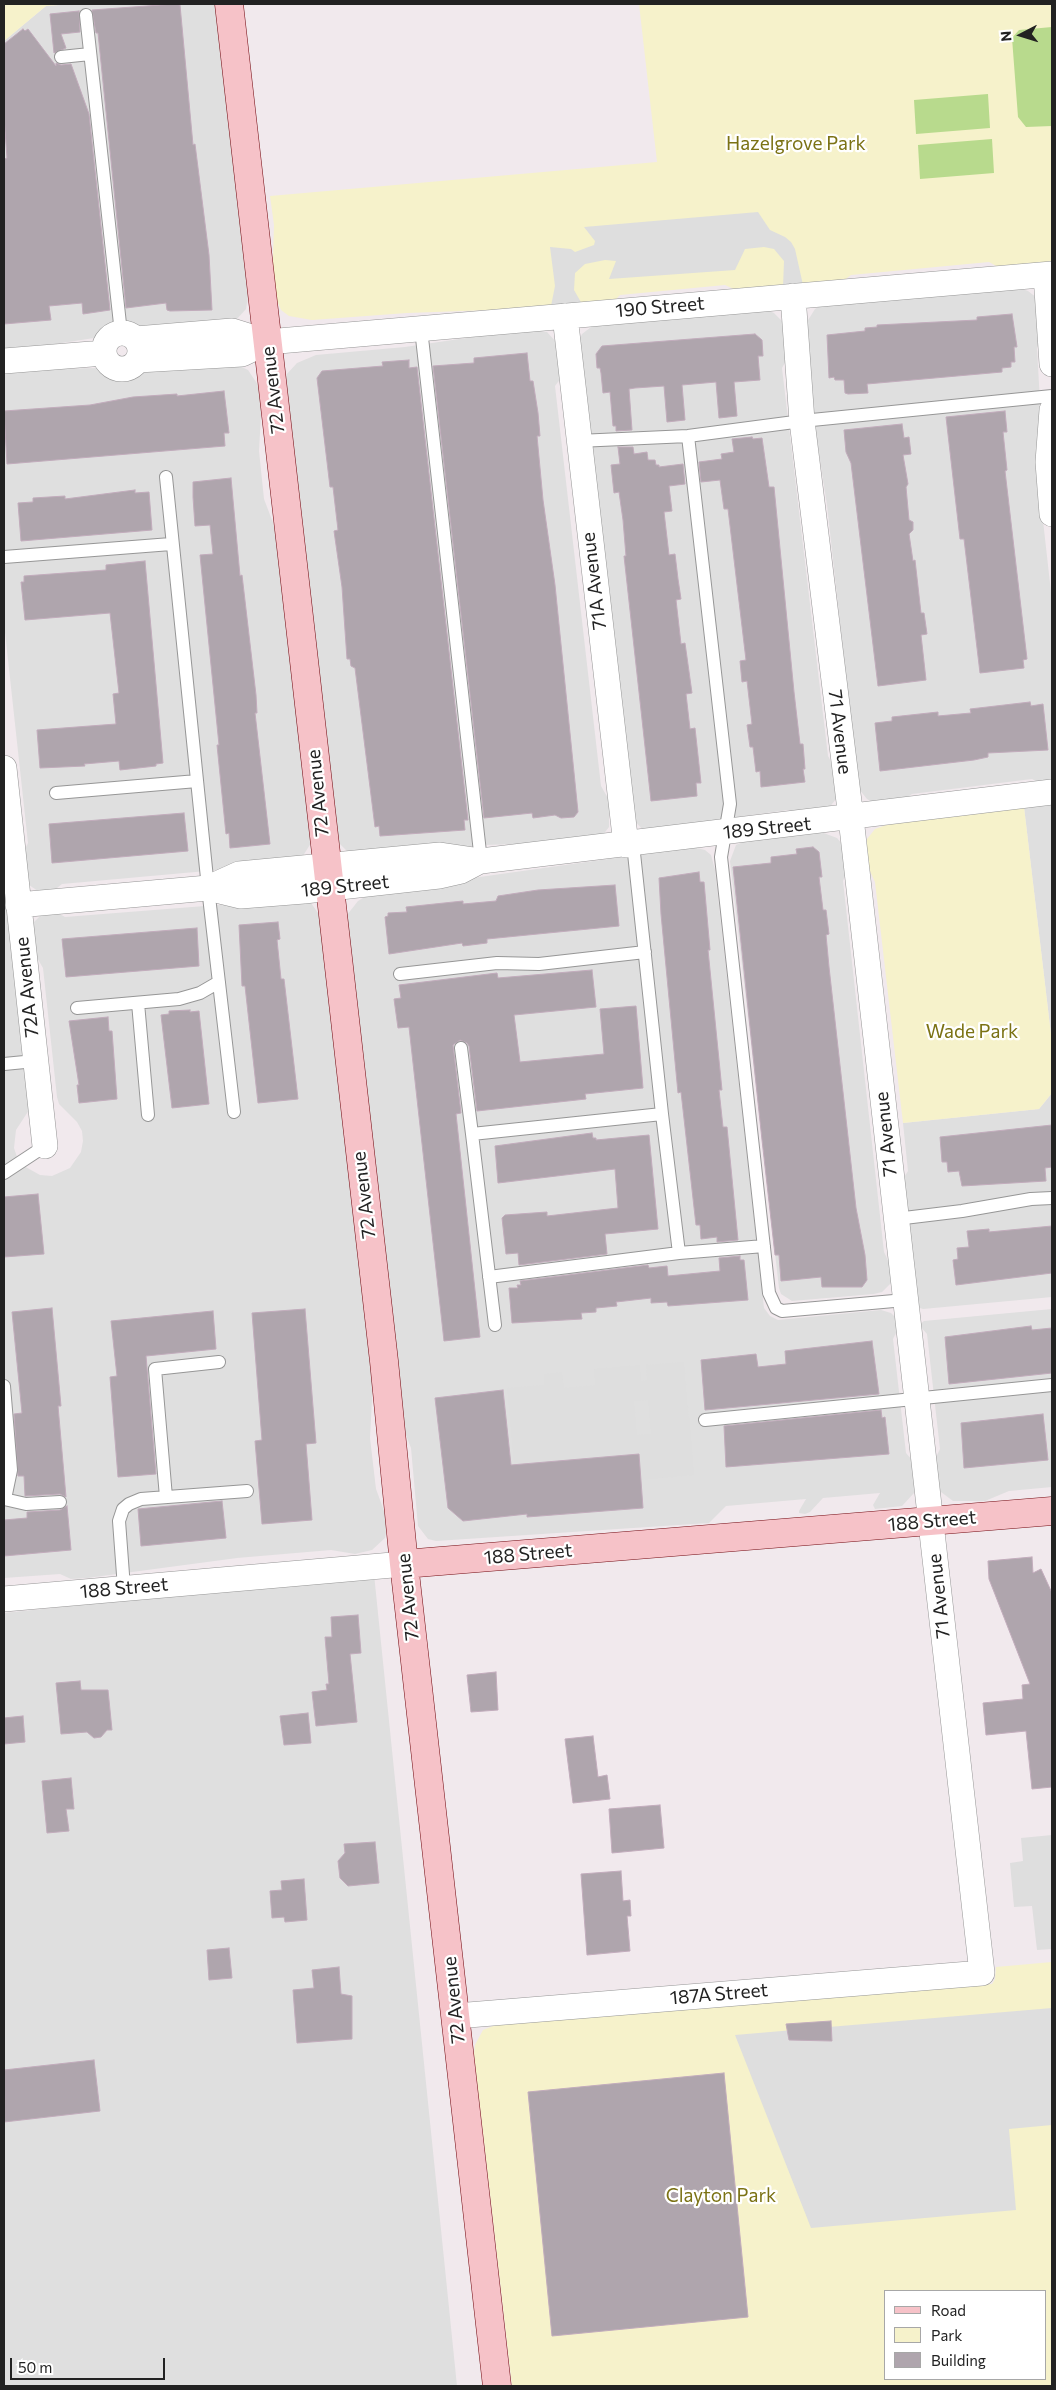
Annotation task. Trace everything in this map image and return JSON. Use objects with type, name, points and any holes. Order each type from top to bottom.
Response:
[{"type":"main road","name":"72 Avenue","points":[[229,4],[384,1360],[404,1564],[497,2386]]},
{"type":"main road","name":"188 Street","points":[[404,1564],[1052,1511]]},
{"type":"street","name":"190 Street","points":[[132,344],[242,354],[267,342],[1049,274]]},
{"type":"street","points":[[1049,274],[1052,364]]},
{"type":"street","name":"71 Avenue","points":[[793,296],[802,421],[851,818],[982,1973]]},
{"type":"street","name":"71A Avenue","points":[[565,316],[578,441],[630,844]]},
{"type":"street","points":[[4,361],[104,353],[108,339],[132,344]]},
{"type":"street","points":[[1052,410],[1048,462],[1052,514]]},
{"type":"street","name":"72A Avenue","points":[[4,768],[45,1146]]},
{"type":"street","name":"189 Street","points":[[18,905],[208,888],[241,896],[328,878],[439,876],[461,871],[481,861],[851,818],[1052,792]]},
{"type":"street","name":"188 Street","points":[[4,1598],[404,1564]]},
{"type":"street","name":"187A Street","points":[[456,2016],[982,1973]]},
{"type":"lane","points":[[86,15],[132,344]]},
{"type":"lane","points":[[61,56],[90,54]]},
{"type":"lane","points":[[421,329],[481,861]]},
{"type":"lane","points":[[578,441],[688,436],[802,421],[1052,396]]},
{"type":"lane","points":[[688,436],[730,804],[721,857],[764,1246],[772,1302],[776,1308],[782,1311],[905,1300]]},
{"type":"lane","points":[[166,477],[171,544],[234,1112]]},
{"type":"lane","points":[[4,557],[171,544]]},
{"type":"lane","points":[[56,793],[197,781]]},
{"type":"lane","points":[[630,844],[645,952],[679,1254]]},
{"type":"lane","points":[[400,974],[497,963],[539,964],[645,952]]},
{"type":"lane","points":[[77,1008],[190,997],[219,982]]},
{"type":"lane","points":[[138,1003],[148,1115]]},
{"type":"lane","points":[[461,1048],[495,1324]]},
{"type":"lane","points":[[4,1064],[35,1061]]},
{"type":"lane","points":[[472,1134],[662,1114]]},
{"type":"lane","points":[[4,1173],[45,1146]]},
{"type":"lane","points":[[896,1219],[962,1211],[1031,1199],[1052,1198]]},
{"type":"lane","points":[[489,1277],[679,1254],[764,1246]]},
{"type":"lane","points":[[166,1497],[155,1369],[220,1362]]},
{"type":"lane","points":[[705,1420],[916,1397],[1052,1385]]},
{"type":"lane","points":[[4,1386],[11,1470],[4,1499],[26,1504],[60,1502]]},
{"type":"lane","points":[[124,1588],[119,1521],[123,1509],[140,1499],[247,1491]]},
{"type":"shaded area","points":[[72,4],[219,4],[250,285],[246,309],[236,320],[106,329],[94,338],[4,352],[4,41],[46,6]]},
{"type":"shaded area","points":[[758,212],[770,230],[791,242],[795,249],[803,285],[783,287],[784,261],[774,249],[764,247],[745,249],[735,270],[609,279],[616,261],[605,260],[585,264],[575,273],[574,290],[582,304],[551,306],[555,286],[550,247],[571,249],[575,252],[594,245],[595,241],[584,227]]},
{"type":"shaded area","points":[[1017,287],[1028,291],[1037,298],[1041,338],[1037,348],[1040,402],[1037,467],[1052,601],[1052,784],[1041,784],[1032,779],[912,794],[905,800],[878,805],[867,799],[859,789],[857,777],[827,505],[812,409],[805,325],[815,309],[823,304]]},
{"type":"shaded area","points":[[767,310],[774,313],[783,322],[787,359],[782,368],[828,756],[835,769],[837,798],[827,810],[799,814],[788,810],[643,830],[633,819],[579,341],[582,334],[595,324]]},
{"type":"shaded area","points":[[527,329],[547,332],[557,343],[561,378],[555,386],[601,786],[609,800],[609,827],[602,836],[584,842],[485,845],[366,858],[350,854],[337,841],[284,383],[286,375],[297,363],[316,355],[405,347]]},
{"type":"shaded area","points":[[238,365],[248,370],[260,388],[262,397],[259,451],[264,499],[278,536],[311,843],[301,859],[284,864],[62,884],[52,892],[38,891],[29,885],[23,853],[28,843],[4,623],[4,370],[97,368],[120,375],[143,368]]},
{"type":"shaded area","points":[[1052,804],[1052,1043],[1024,807]]},
{"type":"shaded area","points":[[821,832],[837,838],[843,845],[848,868],[843,881],[884,1252],[892,1269],[891,1283],[882,1292],[792,1301],[781,1294],[779,1288],[730,861],[736,845],[743,842]]},
{"type":"shaded area","points":[[693,847],[705,850],[711,855],[715,870],[764,1308],[770,1316],[778,1320],[881,1310],[891,1313],[895,1317],[897,1331],[893,1339],[906,1453],[912,1460],[916,1487],[914,1493],[902,1506],[875,1509],[873,1505],[880,1493],[823,1498],[810,1512],[805,1514],[799,1513],[799,1511],[806,1499],[726,1506],[709,1523],[436,1541],[428,1539],[418,1526],[411,1448],[396,1409],[346,925],[347,915],[358,901],[373,892]]},
{"type":"shaded area","points":[[4,865],[29,1110],[16,1130],[14,1148],[22,1165],[40,1175],[52,1176],[70,1168],[81,1152],[83,1141],[82,1131],[77,1122],[59,1104],[57,1097],[43,968],[36,956],[33,923],[42,914],[54,911],[65,917],[294,899],[311,903],[318,913],[373,1381],[370,1438],[376,1489],[388,1522],[385,1538],[372,1550],[355,1554],[331,1550],[237,1558],[87,1578],[71,1579],[60,1574],[4,1578]]},
{"type":"shaded area","points":[[1052,1093],[1052,1297],[923,1309],[917,1307],[903,1179],[908,1171],[903,1123],[1039,1109]]},
{"type":"shaded area","points":[[1052,1309],[1052,1487],[1009,1491],[985,1501],[953,1501],[941,1492],[937,1486],[934,1461],[940,1449],[927,1334],[919,1325],[924,1321]]},
{"type":"shaded area","points":[[684,1362],[694,1475],[641,1480],[639,1454],[514,1465],[507,1388],[544,1385],[544,1374],[562,1372],[564,1388],[595,1385],[594,1369],[640,1365],[641,1381],[647,1380],[646,1365]],"holes":[[[648,1400],[651,1434],[637,1435],[634,1401]]]},
{"type":"shaded area","points":[[374,1574],[457,2386],[4,2386],[4,1613]]},
{"type":"shaded area","points":[[1052,1835],[1052,1949],[1037,1950],[1032,1906],[1014,1907],[1010,1863],[1023,1861],[1021,1838]]},
{"type":"shaded area","points":[[1052,2008],[1052,2125],[1009,2129],[1016,2210],[811,2228],[735,2035]]},
{"type":"green space","points":[[4,4],[72,4],[46,6],[4,41]]},
{"type":"green space","name":"Hazelgrove Park","points":[[639,4],[1052,4],[1052,264],[998,267],[989,262],[851,275],[843,281],[736,290],[725,285],[620,295],[615,300],[518,309],[407,313],[312,320],[289,316],[281,310],[272,288],[274,225],[270,196],[657,162]]},
{"type":"green space","points":[[1052,27],[1052,126],[1026,127],[1018,117],[1012,38],[1019,30]]},
{"type":"green space","points":[[988,94],[990,128],[916,134],[914,100]]},
{"type":"green space","points":[[992,139],[994,173],[920,179],[918,145]]},
{"type":"green space","name":"Wade Park","points":[[1024,807],[1052,1043],[1052,1093],[1039,1109],[903,1123],[875,882],[868,867],[867,839],[875,829],[889,824]]},
{"type":"green space","name":"Clayton Park","points":[[1052,1962],[1052,2386],[512,2386],[474,2054],[475,2045],[483,2030],[498,2024],[992,1984],[995,1979],[996,1967]]},
{"type":"building","points":[[180,5],[193,145],[195,144],[209,255],[212,310],[170,311],[167,310],[166,303],[126,308],[98,33],[96,33],[92,10]]},
{"type":"building","points":[[79,11],[80,32],[61,34],[66,48],[54,53],[50,14]]},
{"type":"building","points":[[23,29],[25,31],[28,29],[56,66],[56,63],[61,65],[71,64],[89,114],[110,310],[83,314],[82,303],[49,306],[51,320],[4,324],[4,159],[7,158],[4,117],[4,44]]},
{"type":"building","points":[[1012,314],[1017,347],[1014,347],[1015,362],[1011,362],[1011,367],[1002,368],[1002,372],[867,384],[868,393],[848,394],[845,393],[844,380],[835,380],[834,377],[829,378],[827,335],[865,331],[865,328],[877,327],[877,325],[977,320],[977,317]]},
{"type":"building","points":[[755,334],[762,340],[763,356],[758,356],[760,380],[734,382],[737,416],[719,418],[716,382],[682,385],[685,420],[667,422],[664,386],[635,388],[629,389],[632,430],[616,431],[616,426],[613,426],[610,392],[603,393],[600,368],[597,368],[596,354],[602,346]]},
{"type":"building","points":[[527,353],[530,381],[533,381],[538,413],[540,436],[537,436],[543,500],[555,585],[578,812],[574,817],[561,818],[555,815],[533,818],[532,813],[484,818],[433,366],[474,363],[474,358]]},
{"type":"building","points":[[409,360],[409,368],[417,367],[468,820],[464,820],[465,830],[380,836],[379,826],[375,827],[355,668],[351,666],[350,659],[347,659],[342,587],[334,531],[338,530],[333,487],[330,487],[317,378],[322,371],[383,366],[382,362]]},
{"type":"building","points":[[224,391],[229,433],[224,433],[225,446],[7,464],[4,411],[90,405],[133,397],[177,394],[177,396]]},
{"type":"building","points":[[1005,411],[1007,432],[1003,432],[1007,470],[1005,471],[1027,659],[1023,660],[1024,668],[980,673],[964,539],[960,539],[946,417]]},
{"type":"building","points":[[902,424],[904,438],[909,437],[911,454],[903,455],[908,484],[906,487],[909,520],[913,522],[913,530],[909,534],[913,561],[915,560],[921,613],[924,613],[927,634],[921,635],[926,680],[878,686],[851,463],[846,452],[844,430]]},
{"type":"building","points":[[752,437],[753,439],[762,438],[769,487],[774,487],[794,692],[800,744],[803,744],[805,769],[803,769],[805,782],[761,787],[760,771],[756,772],[753,747],[750,747],[747,725],[752,724],[747,681],[742,682],[740,661],[746,660],[728,509],[724,509],[720,480],[701,482],[699,462],[722,459],[721,454],[734,452],[732,439]]},
{"type":"building","points":[[618,447],[633,447],[634,454],[647,452],[648,460],[655,460],[656,465],[659,465],[659,467],[683,464],[685,484],[669,486],[672,511],[664,512],[669,555],[675,554],[681,599],[676,600],[681,644],[685,643],[692,693],[686,694],[690,729],[695,728],[701,783],[696,783],[697,796],[651,801],[624,556],[626,556],[623,520],[619,492],[614,493],[611,465],[620,464]]},
{"type":"building","points":[[231,478],[240,576],[242,575],[256,695],[257,713],[255,713],[270,844],[230,848],[229,833],[226,834],[200,555],[213,554],[210,525],[195,526],[193,482]]},
{"type":"building","points":[[135,490],[135,493],[149,492],[152,530],[21,541],[18,503],[33,502],[33,498],[65,496],[65,499]]},
{"type":"building","points":[[145,561],[163,763],[156,764],[156,766],[120,770],[119,761],[84,764],[85,766],[40,768],[37,730],[116,724],[113,694],[119,693],[110,613],[25,620],[21,582],[24,582],[24,576],[106,570],[106,565]]},
{"type":"building","points":[[1030,702],[1031,706],[1043,704],[1048,750],[988,753],[988,757],[974,760],[880,771],[875,723],[892,721],[892,717],[938,712],[938,716],[971,713],[970,709]]},
{"type":"building","points":[[184,813],[188,851],[52,863],[49,824]]},
{"type":"building","points":[[813,847],[819,852],[822,877],[819,877],[823,910],[826,910],[829,934],[826,935],[829,967],[856,1208],[865,1255],[867,1280],[862,1287],[822,1287],[821,1277],[781,1281],[779,1255],[775,1255],[762,1140],[733,867],[771,863],[771,857],[797,854],[796,849]]},
{"type":"building","points":[[699,872],[700,882],[704,882],[710,950],[708,950],[722,1090],[719,1090],[723,1127],[727,1127],[738,1240],[717,1242],[717,1237],[701,1239],[700,1225],[696,1225],[681,1092],[678,1093],[659,878]]},
{"type":"building","points":[[615,885],[619,926],[487,939],[487,943],[463,946],[462,943],[389,954],[385,917],[388,916],[388,913],[407,912],[406,907],[463,901],[463,904],[496,901],[498,896],[538,890]]},
{"type":"building","points":[[278,922],[280,939],[277,940],[281,979],[284,979],[298,1099],[258,1103],[245,986],[242,986],[239,925]]},
{"type":"building","points":[[197,928],[199,966],[66,977],[62,939]]},
{"type":"building","points":[[592,970],[596,1007],[514,1015],[520,1062],[604,1054],[600,1009],[636,1006],[643,1088],[585,1094],[586,1099],[477,1111],[469,1046],[460,1040],[453,1045],[461,1113],[456,1114],[480,1337],[444,1341],[409,1027],[398,1028],[394,999],[401,998],[399,985],[497,973],[498,978]]},
{"type":"building","points":[[190,1010],[190,1012],[199,1011],[209,1104],[172,1108],[161,1015],[169,1014],[169,1011]]},
{"type":"building","points":[[108,1017],[109,1031],[112,1031],[117,1099],[79,1103],[77,1085],[79,1085],[69,1021]]},
{"type":"building","points":[[1052,1125],[1052,1167],[1045,1168],[1046,1181],[962,1186],[959,1171],[948,1172],[947,1162],[942,1162],[940,1137]]},
{"type":"building","points":[[592,1133],[593,1138],[596,1138],[596,1140],[649,1135],[658,1229],[605,1234],[607,1254],[519,1265],[518,1253],[506,1254],[502,1218],[505,1215],[547,1212],[547,1216],[618,1208],[615,1169],[498,1183],[495,1146]]},
{"type":"building","points":[[38,1194],[44,1254],[4,1257],[4,1197]]},
{"type":"building","points":[[1052,1226],[1052,1273],[956,1285],[953,1260],[958,1259],[957,1248],[969,1247],[967,1231],[989,1229],[989,1232]]},
{"type":"building","points":[[740,1256],[740,1260],[744,1260],[748,1300],[668,1306],[667,1302],[651,1303],[651,1298],[616,1302],[617,1306],[596,1308],[596,1312],[581,1313],[582,1319],[512,1323],[509,1288],[518,1288],[517,1285],[521,1285],[520,1281],[648,1265],[649,1268],[667,1266],[668,1276],[720,1271],[719,1258]]},
{"type":"building","points":[[52,1308],[61,1406],[58,1406],[66,1497],[60,1494],[25,1496],[24,1476],[18,1476],[14,1414],[22,1413],[12,1312]]},
{"type":"building","points":[[305,1309],[316,1443],[306,1444],[312,1520],[262,1524],[255,1441],[262,1440],[252,1313]]},
{"type":"building","points":[[213,1311],[216,1349],[146,1356],[156,1474],[118,1477],[110,1377],[117,1376],[111,1321]]},
{"type":"building","points":[[1031,1326],[1032,1330],[1052,1328],[1052,1373],[949,1384],[945,1337]]},
{"type":"building","points":[[872,1341],[879,1394],[705,1410],[701,1360],[756,1354],[758,1367],[786,1364],[785,1351]]},
{"type":"building","points":[[503,1390],[511,1465],[639,1454],[643,1508],[527,1517],[527,1514],[463,1521],[448,1508],[435,1398]]},
{"type":"building","points":[[881,1410],[882,1418],[885,1417],[889,1454],[726,1467],[724,1426]]},
{"type":"building","points":[[1043,1414],[1048,1460],[964,1468],[961,1423]]},
{"type":"building","points":[[222,1501],[226,1538],[141,1546],[138,1509]]},
{"type":"building","points":[[67,1506],[71,1550],[4,1556],[4,1520],[27,1518],[27,1512],[60,1510]]},
{"type":"building","points":[[1032,1557],[1033,1573],[1041,1569],[1052,1593],[1052,1787],[1032,1789],[1026,1731],[986,1735],[983,1703],[1023,1699],[1022,1685],[1030,1684],[989,1579],[988,1561]]},
{"type":"building","points":[[358,1615],[361,1653],[350,1654],[357,1722],[316,1726],[312,1692],[327,1690],[326,1684],[329,1684],[325,1637],[332,1637],[331,1617]]},
{"type":"building","points":[[496,1672],[498,1710],[471,1712],[467,1675]]},
{"type":"building","points":[[80,1681],[81,1690],[108,1690],[112,1730],[107,1730],[101,1737],[94,1738],[87,1732],[61,1734],[56,1683]]},
{"type":"building","points":[[308,1713],[311,1743],[284,1745],[280,1716]]},
{"type":"building","points":[[23,1716],[25,1742],[4,1744],[4,1718]]},
{"type":"building","points":[[593,1736],[598,1777],[607,1775],[610,1799],[573,1803],[565,1739]]},
{"type":"building","points":[[71,1778],[74,1809],[66,1809],[69,1831],[47,1833],[42,1781]]},
{"type":"building","points":[[660,1805],[664,1848],[612,1853],[609,1809]]},
{"type":"building","points":[[375,1842],[379,1883],[348,1886],[340,1878],[338,1861],[345,1853],[344,1844]]},
{"type":"building","points":[[621,1871],[623,1901],[630,1900],[631,1916],[627,1916],[630,1951],[587,1955],[581,1874]]},
{"type":"building","points":[[304,1879],[307,1920],[285,1922],[284,1917],[272,1918],[270,1891],[282,1890],[281,1881]]},
{"type":"building","points":[[229,1948],[232,1978],[209,1980],[207,1950]]},
{"type":"building","points":[[339,1967],[341,1994],[352,1996],[352,2039],[297,2043],[293,1990],[314,1988],[312,1970]]},
{"type":"building","points":[[831,2021],[832,2041],[789,2040],[786,2024]]},
{"type":"building","points":[[94,2060],[100,2111],[4,2122],[4,2070]]},
{"type":"building","points":[[724,2073],[748,2317],[552,2336],[528,2092]]}]
